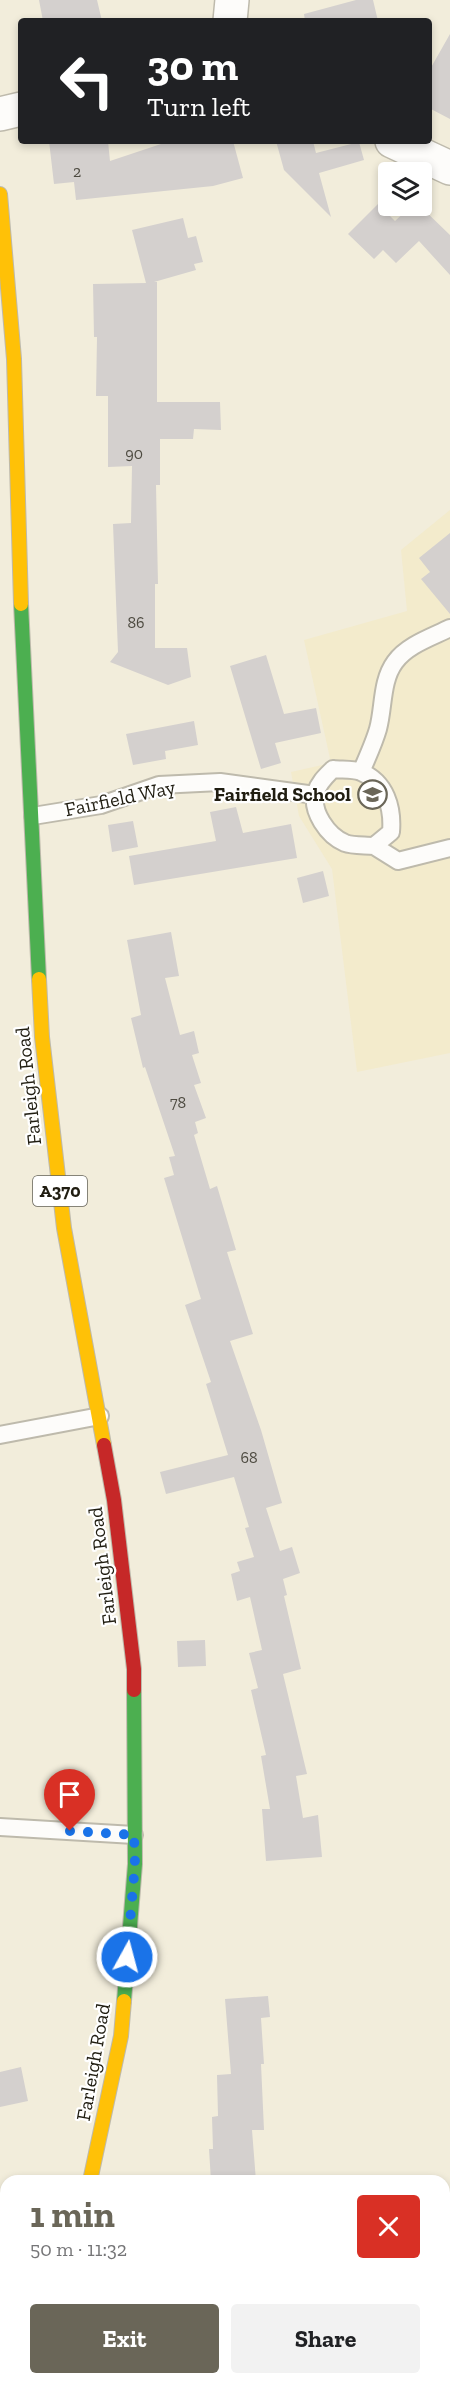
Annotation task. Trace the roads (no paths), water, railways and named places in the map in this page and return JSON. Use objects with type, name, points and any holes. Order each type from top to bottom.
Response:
[{"type":"main road","name":"Farleigh Road","points":[[0,194],[14,359],[21,600],[42,1037],[64,1228],[114,1500],[134,1669],[134,1835],[130,1927],[120,2036],[91,2175]]},
{"type":"street","points":[[230,18],[232,0]]},
{"type":"street","points":[[0,114],[18,110]]},
{"type":"street","points":[[398,144],[450,168]]},
{"type":"lane","points":[[361,772],[378,728],[389,672],[396,660],[423,641],[450,628]]},
{"type":"lane","points":[[374,846],[391,832],[392,816],[389,800],[378,785],[361,772],[333,769],[321,781],[315,795],[318,815],[329,832],[345,843],[374,846],[398,861],[450,848]]},
{"type":"lane","name":"Fairfield Way","points":[[33,816],[101,805],[159,785],[220,782],[315,795]]},
{"type":"lane","points":[[0,1435],[100,1416]]},
{"type":"lane","points":[[0,1827],[134,1835]]},
{"type":"place","name":"Fairfield School","points":[[372,794]]}]
